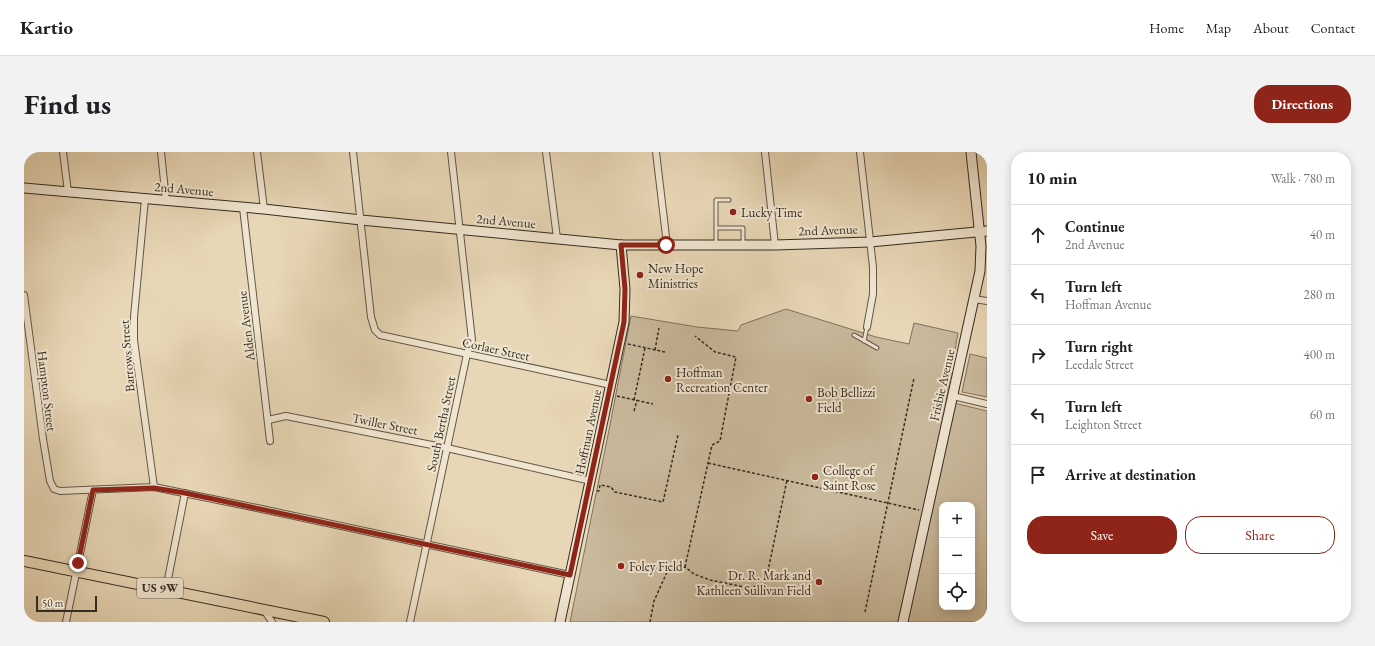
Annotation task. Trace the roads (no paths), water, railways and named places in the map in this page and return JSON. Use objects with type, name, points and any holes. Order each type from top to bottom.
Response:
[{"type":"main road","name":"US 9W","points":[[24,561],[166,589],[264,610],[296,619],[324,622]]},
{"type":"street","points":[[63,152],[68,192]]},
{"type":"street","points":[[161,152],[166,201]]},
{"type":"street","points":[[257,152],[264,209]]},
{"type":"street","points":[[353,152],[361,220]]},
{"type":"street","name":"South Bertha Street","points":[[410,622],[428,544],[467,354],[472,340],[451,152]]},
{"type":"street","points":[[546,152],[557,238]]},
{"type":"street","points":[[656,152],[666,245]]},
{"type":"street","points":[[765,152],[775,245]]},
{"type":"street","points":[[860,152],[873,267],[874,294],[867,327]]},
{"type":"street","name":"Frisbie Avenue","points":[[903,622],[974,299],[981,259],[983,231],[971,152]]},
{"type":"street","name":"2nd Avenue","points":[[24,188],[264,209],[460,230],[621,245],[775,245],[870,242],[983,231]]},
{"type":"street","name":"Barrows Street","points":[[145,199],[134,317],[134,340],[154,488]]},
{"type":"street","name":"Alden Avenue","points":[[243,208],[270,441]]},
{"type":"street","name":"Corlaer Street","points":[[361,220],[371,317],[375,330],[380,335],[611,385]]},
{"type":"street","name":"Hoffman Avenue","points":[[560,622],[624,322],[625,296],[621,245]]},
{"type":"street","name":"Hampton Street","points":[[24,295],[50,481],[54,489],[60,491],[93,490]]},
{"type":"street","points":[[974,299],[987,301]]},
{"type":"street","points":[[953,396],[987,404]]},
{"type":"street","name":"Twiller Street","points":[[268,420],[286,416],[447,448],[590,485]]},
{"type":"street","points":[[66,622],[93,490],[154,488],[185,493],[570,575]]},
{"type":"street","points":[[166,589],[185,493]]},
{"type":"street","points":[[264,610],[272,622]]},
{"type":"lane","points":[[716,245],[716,200],[729,200]]},
{"type":"lane","points":[[716,228],[743,228],[743,245]]},
{"type":"lane","points":[[864,341],[867,327]]},
{"type":"lane","points":[[854,335],[877,348]]},
{"type":"place","name":"Lucky Time","points":[[733,212]]},
{"type":"place","name":"New Hope Ministries","points":[[640,275]]},
{"type":"place","name":"Hoffman Recreation Center","points":[[668,379]]},
{"type":"place","name":"Bob Bellizzi Field","points":[[809,399]]},
{"type":"place","name":"College of Saint Rose","points":[[815,477]]},
{"type":"place","name":"Foley Field","points":[[621,566]]},
{"type":"place","name":"Dr. R. Mark and Kathleen Sullivan Field","points":[[819,582]]}]
